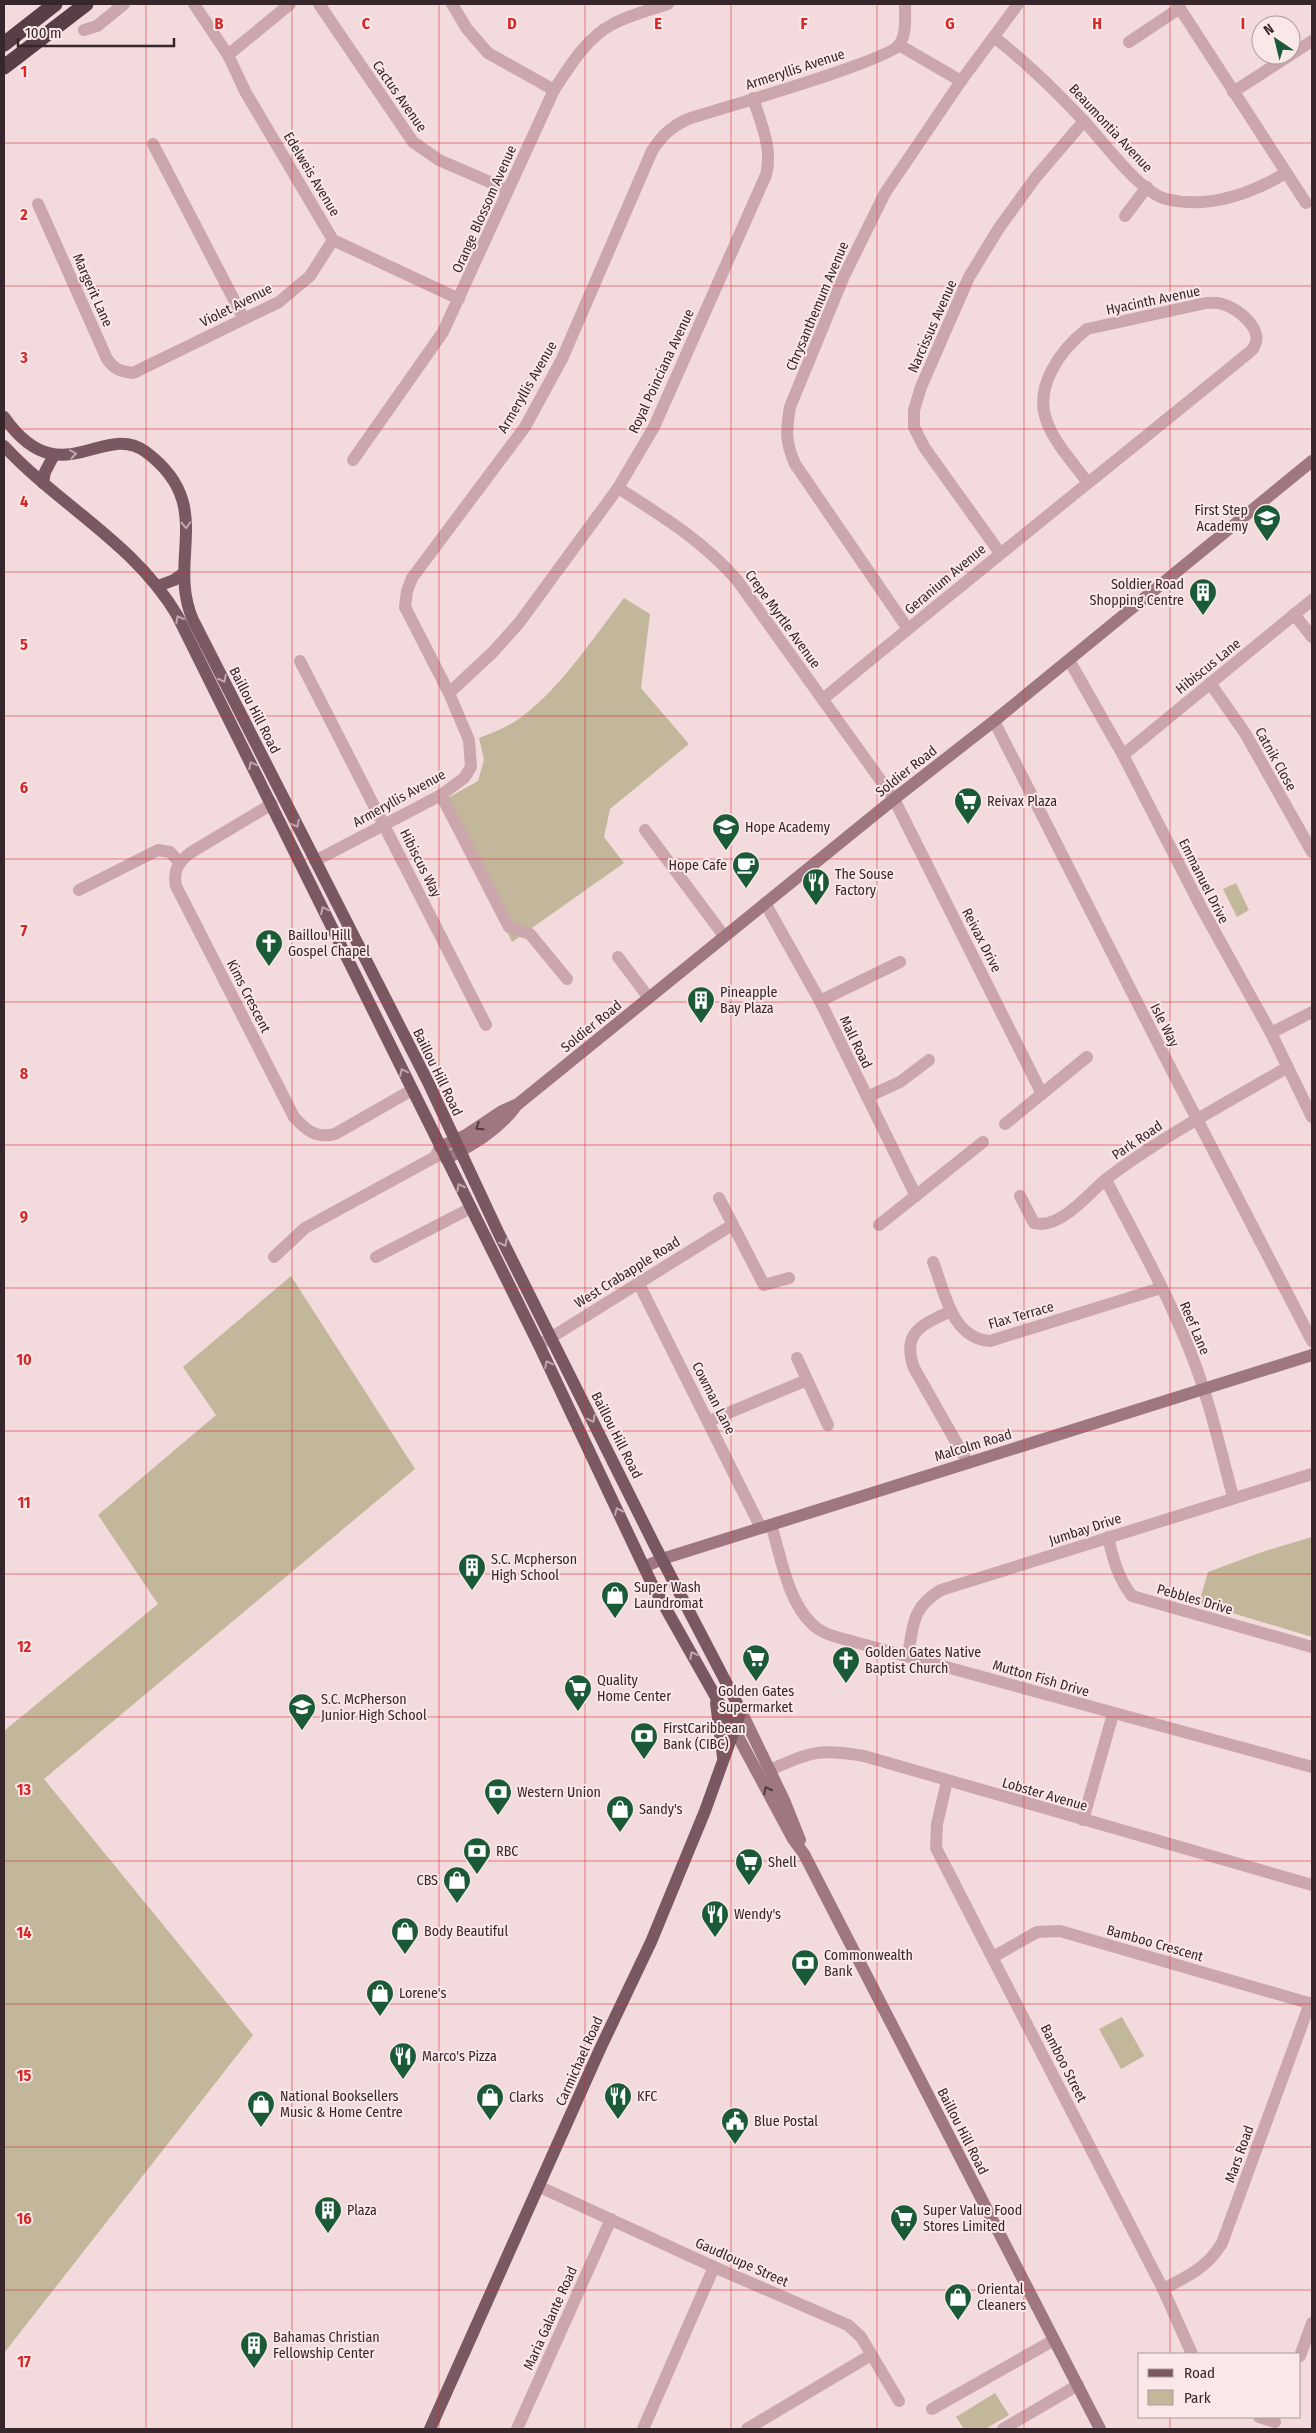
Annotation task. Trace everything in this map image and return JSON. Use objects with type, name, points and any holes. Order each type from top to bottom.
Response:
[{"type":"highway","points":[[4,44],[55,4]]},
{"type":"highway","points":[[4,67],[86,4]]},
{"type":"main road","name":"Baillou Hill Road","points":[[4,417],[20,437],[41,452],[54,455],[71,455],[109,446],[123,445],[142,449],[156,461],[176,485],[185,510],[187,523],[184,573],[187,603],[193,620],[458,1146],[551,1338],[741,1711],[800,1836],[800,1847]]},
{"type":"main road","name":"Baillou Hill Road","points":[[4,446],[43,483],[124,549],[158,586],[172,605],[272,804],[412,1090],[441,1154],[471,1208],[539,1345],[644,1566],[793,1839],[800,1847],[1100,2429]]},
{"type":"main road","points":[[43,483],[45,472],[54,455]]},
{"type":"main road","name":"Soldier Road","points":[[441,1154],[458,1146],[518,1104],[765,902],[994,721],[1312,462]]},
{"type":"main road","points":[[158,586],[165,585],[184,573]]},
{"type":"main road","name":"Malcolm Road","points":[[644,1566],[662,1558],[1312,1355]]},
{"type":"main road","name":"Carmichael Road","points":[[430,2429],[540,2187],[600,2049],[651,1942],[701,1820],[723,1760],[715,1698]]},
{"type":"main road","points":[[723,1760],[741,1711]]},
{"type":"street","points":[[84,30],[97,26],[124,4]]},
{"type":"street","name":"Edelweis Avenue","points":[[194,4],[228,55],[246,92],[333,240]]},
{"type":"street","points":[[228,55],[290,4]]},
{"type":"street","name":"Cactus Avenue","points":[[319,4],[413,142],[439,160],[508,190]]},
{"type":"street","points":[[452,4],[466,29],[488,52],[554,90]]},
{"type":"street","name":"Orange Blossom Avenue","points":[[353,460],[443,332],[554,90],[571,63],[611,24],[668,4]]},
{"type":"street","points":[[906,4],[903,36],[899,44],[961,81]]},
{"type":"street","name":"Chrysanthemum Avenue","points":[[908,629],[795,464],[786,446],[786,430],[790,407],[844,276],[885,193],[961,81],[1018,4]]},
{"type":"street","points":[[1129,42],[1179,6],[1306,203]]},
{"type":"street","name":"Beaumontia Avenue","points":[[994,37],[1035,71],[1084,121],[1136,180],[1164,198],[1199,203],[1237,195],[1270,182],[1286,173]]},
{"type":"street","points":[[1233,92],[1312,42]]},
{"type":"street","name":"Armeryllis Avenue","points":[[315,861],[384,823],[441,795],[464,778],[471,767],[469,740],[405,607],[406,591],[412,578],[525,427],[562,359],[652,151],[661,136],[672,126],[688,119],[881,57],[899,44]]},
{"type":"street","name":"Royal Poinciana Avenue","points":[[448,693],[493,652],[519,623],[618,488],[654,427],[766,175],[770,162],[769,150],[753,98]]},
{"type":"street","name":"Narcissus Avenue","points":[[1000,553],[924,447],[914,427],[914,410],[921,387],[969,278],[999,228],[1031,184],[1084,121]]},
{"type":"street","points":[[153,144],[244,319]]},
{"type":"street","points":[[1125,216],[1147,187]]},
{"type":"street","name":"Margerit Lane","points":[[38,204],[107,359],[113,367],[120,371],[133,372]]},
{"type":"street","points":[[333,240],[459,299]]},
{"type":"street","name":"Violet Avenue","points":[[133,372],[279,302],[310,276],[333,240]]},
{"type":"street","name":"Hyacinth Avenue","points":[[1206,303],[1221,303],[1245,317],[1253,327],[1255,346],[1088,483],[1047,423],[1043,407],[1050,374],[1072,340],[1087,329],[1206,303]]},
{"type":"street","name":"Geranium Avenue","points":[[823,699],[1088,483]]},
{"type":"street","name":"Crepe Myrtle Avenue","points":[[618,488],[683,530],[716,556],[737,580],[894,799]]},
{"type":"street","name":"Hibiscus Lane","points":[[1123,755],[1312,600]]},
{"type":"street","points":[[1294,614],[1312,637]]},
{"type":"street","name":"Emmanuel Drive","points":[[1069,660],[1123,755],[1209,923],[1271,1033],[1312,1117]]},
{"type":"street","name":"Hibiscus Way","points":[[300,661],[486,1025]]},
{"type":"street","name":"Catnik Close","points":[[1210,683],[1245,733],[1312,852]]},
{"type":"street","name":"Isle Way","points":[[994,721],[1312,1341]]},
{"type":"street","points":[[441,795],[509,927],[530,934],[567,978]]},
{"type":"street","name":"Reivax Drive","points":[[894,799],[1042,1094]]},
{"type":"street","points":[[80,890],[158,850],[170,852],[179,862],[190,853],[272,804]]},
{"type":"street","points":[[645,830],[724,936]]},
{"type":"street","name":"Kims Crescent","points":[[179,862],[174,874],[176,886],[294,1117],[304,1128],[311,1134],[326,1136],[334,1134],[412,1090]]},
{"type":"street","name":"Mall Road","points":[[765,902],[820,1001],[916,1196]]},
{"type":"street","points":[[618,957],[649,998]]},
{"type":"street","points":[[820,1001],[900,962]]},
{"type":"street","points":[[1271,1033],[1312,1012]]},
{"type":"street","points":[[1005,1124],[1087,1057]]},
{"type":"street","points":[[867,1098],[900,1082],[929,1060]]},
{"type":"street","name":"Park Road","points":[[1020,1196],[1034,1223],[1048,1224],[1060,1219],[1106,1180],[1163,1140],[1288,1067]]},
{"type":"street","points":[[879,1225],[983,1142]]},
{"type":"street","points":[[274,1257],[305,1228],[441,1154]]},
{"type":"street","name":"Reef Lane","points":[[1106,1180],[1161,1288],[1190,1351],[1204,1389],[1233,1497]]},
{"type":"street","points":[[719,1198],[764,1285],[789,1278]]},
{"type":"street","points":[[376,1257],[471,1208]]},
{"type":"street","name":"West Crabapple Road","points":[[539,1345],[732,1225]]},
{"type":"street","name":"Flax Terrace","points":[[933,1262],[957,1323],[977,1340],[990,1341],[1161,1288]]},
{"type":"street","name":"Cowman Lane","points":[[638,1282],[709,1421],[766,1526]]},
{"type":"street","points":[[951,1311],[926,1323],[916,1332],[909,1343],[909,1354],[914,1368],[968,1463]]},
{"type":"street","points":[[797,1358],[828,1425]]},
{"type":"street","points":[[709,1421],[807,1380]]},
{"type":"street","name":"Jumbay Drive","points":[[908,1656],[915,1617],[919,1606],[935,1593],[1233,1497],[1312,1474]]},
{"type":"street","name":"Mutton Fish Drive","points":[[766,1526],[800,1610],[821,1631],[840,1638],[1113,1714],[1312,1767]]},
{"type":"street","name":"Pebbles Drive","points":[[1108,1537],[1114,1564],[1124,1585],[1132,1596],[1312,1648]]},
{"type":"street","points":[[1083,1820],[1113,1714]]},
{"type":"street","name":"Lobster Avenue","points":[[770,1770],[805,1754],[830,1750],[864,1756],[1312,1885]]},
{"type":"street","name":"Bamboo Street","points":[[947,1781],[937,1824],[936,1848],[1163,2289],[1192,2353]]},
{"type":"street","name":"Bamboo Crescent","points":[[993,1957],[1037,1932],[1060,1931],[1311,2003]]},
{"type":"street","name":"Mars Road","points":[[1163,2289],[1203,2267],[1214,2257],[1222,2244],[1311,2003]]},
{"type":"street","name":"Gaudloupe Street","points":[[540,2187],[714,2267],[848,2325],[861,2337],[899,2401]]},
{"type":"street","name":"Maria Galante Road","points":[[517,2429],[611,2218]]},
{"type":"street","points":[[643,2429],[714,2267]]},
{"type":"street","points":[[1301,2353],[1312,2324]]},
{"type":"street","points":[[932,2409],[1054,2340]]},
{"type":"street","points":[[747,2429],[871,2355]]},
{"type":"street","points":[[1002,2429],[1078,2385]]},
{"type":"street","points":[[1262,2418],[1274,2423]]},
{"type":"green space","points":[[624,598],[650,614],[641,688],[689,744],[610,809],[604,837],[624,863],[512,942],[442,801],[478,781],[484,760],[479,738],[513,722],[538,703],[564,676]]},
{"type":"green space","points":[[1236,883],[1249,910],[1237,917],[1223,889]]},
{"type":"green space","points":[[291,1276],[415,1469],[44,1779],[253,2035],[4,2353],[4,1731],[158,1604],[98,1515],[216,1415],[183,1367]]},
{"type":"green space","points":[[1312,1537],[1312,1637],[1199,1603],[1208,1572],[1262,1552]]},
{"type":"green space","points":[[1122,2017],[1144,2056],[1121,2069],[1099,2029]]},
{"type":"green space","points":[[995,2393],[1009,2415],[985,2429],[964,2429],[956,2417]]},
{"type":"place","name":"First Step Academy","points":[[1267,542]]},
{"type":"place","name":"Soldier Road Shopping Centre","points":[[1203,616]]},
{"type":"place","name":"Reivax Plaza","points":[[968,825]]},
{"type":"place","name":"Hope Academy","points":[[726,851]]},
{"type":"place","name":"Hope Cafe","points":[[746,889]]},
{"type":"place","name":"The Souse Factory","points":[[816,906]]},
{"type":"place","name":"Baillou Hill Gospel Chapel","points":[[269,967]]},
{"type":"place","name":"Pineapple Bay Plaza","points":[[701,1024]]},
{"type":"place","name":"S.C. Mcpherson High School","points":[[472,1591]]},
{"type":"place","name":"Super Wash Laundromat","points":[[615,1619]]},
{"type":"place","name":"Golden Gates Supermarket","points":[[756,1682]]},
{"type":"place","name":"Golden Gates Native Baptist Church","points":[[846,1684]]},
{"type":"place","name":"Quality Home Center","points":[[578,1712]]},
{"type":"place","name":"S.C. McPherson Junior High School","points":[[302,1731]]},
{"type":"place","name":"FirstCaribbean Bank (CIBC)","points":[[644,1760]]},
{"type":"place","name":"Western Union","points":[[498,1816]]},
{"type":"place","name":"Sandy's","points":[[620,1833]]},
{"type":"place","name":"RBC","points":[[477,1875]]},
{"type":"place","name":"Shell","points":[[749,1886]]},
{"type":"place","name":"CBS","points":[[457,1904]]},
{"type":"place","name":"Wendy's","points":[[715,1938]]},
{"type":"place","name":"Body Beautiful","points":[[405,1955]]},
{"type":"place","name":"Commonwealth Bank","points":[[805,1987]]},
{"type":"place","name":"Lorene's","points":[[380,2017]]},
{"type":"place","name":"Marco's Pizza","points":[[403,2080]]},
{"type":"place","name":"KFC","points":[[618,2120]]},
{"type":"place","name":"Clarks","points":[[490,2121]]},
{"type":"place","name":"National Booksellers Music & Home Centre","points":[[261,2128]]},
{"type":"place","name":"Blue Postal","points":[[735,2145]]},
{"type":"place","name":"Plaza","points":[[328,2234]]},
{"type":"place","name":"Super Value Food Stores Limited","points":[[904,2242]]},
{"type":"place","name":"Oriental Cleaners","points":[[958,2321]]},
{"type":"place","name":"Bahamas Christian Fellowship Center","points":[[254,2369]]}]
